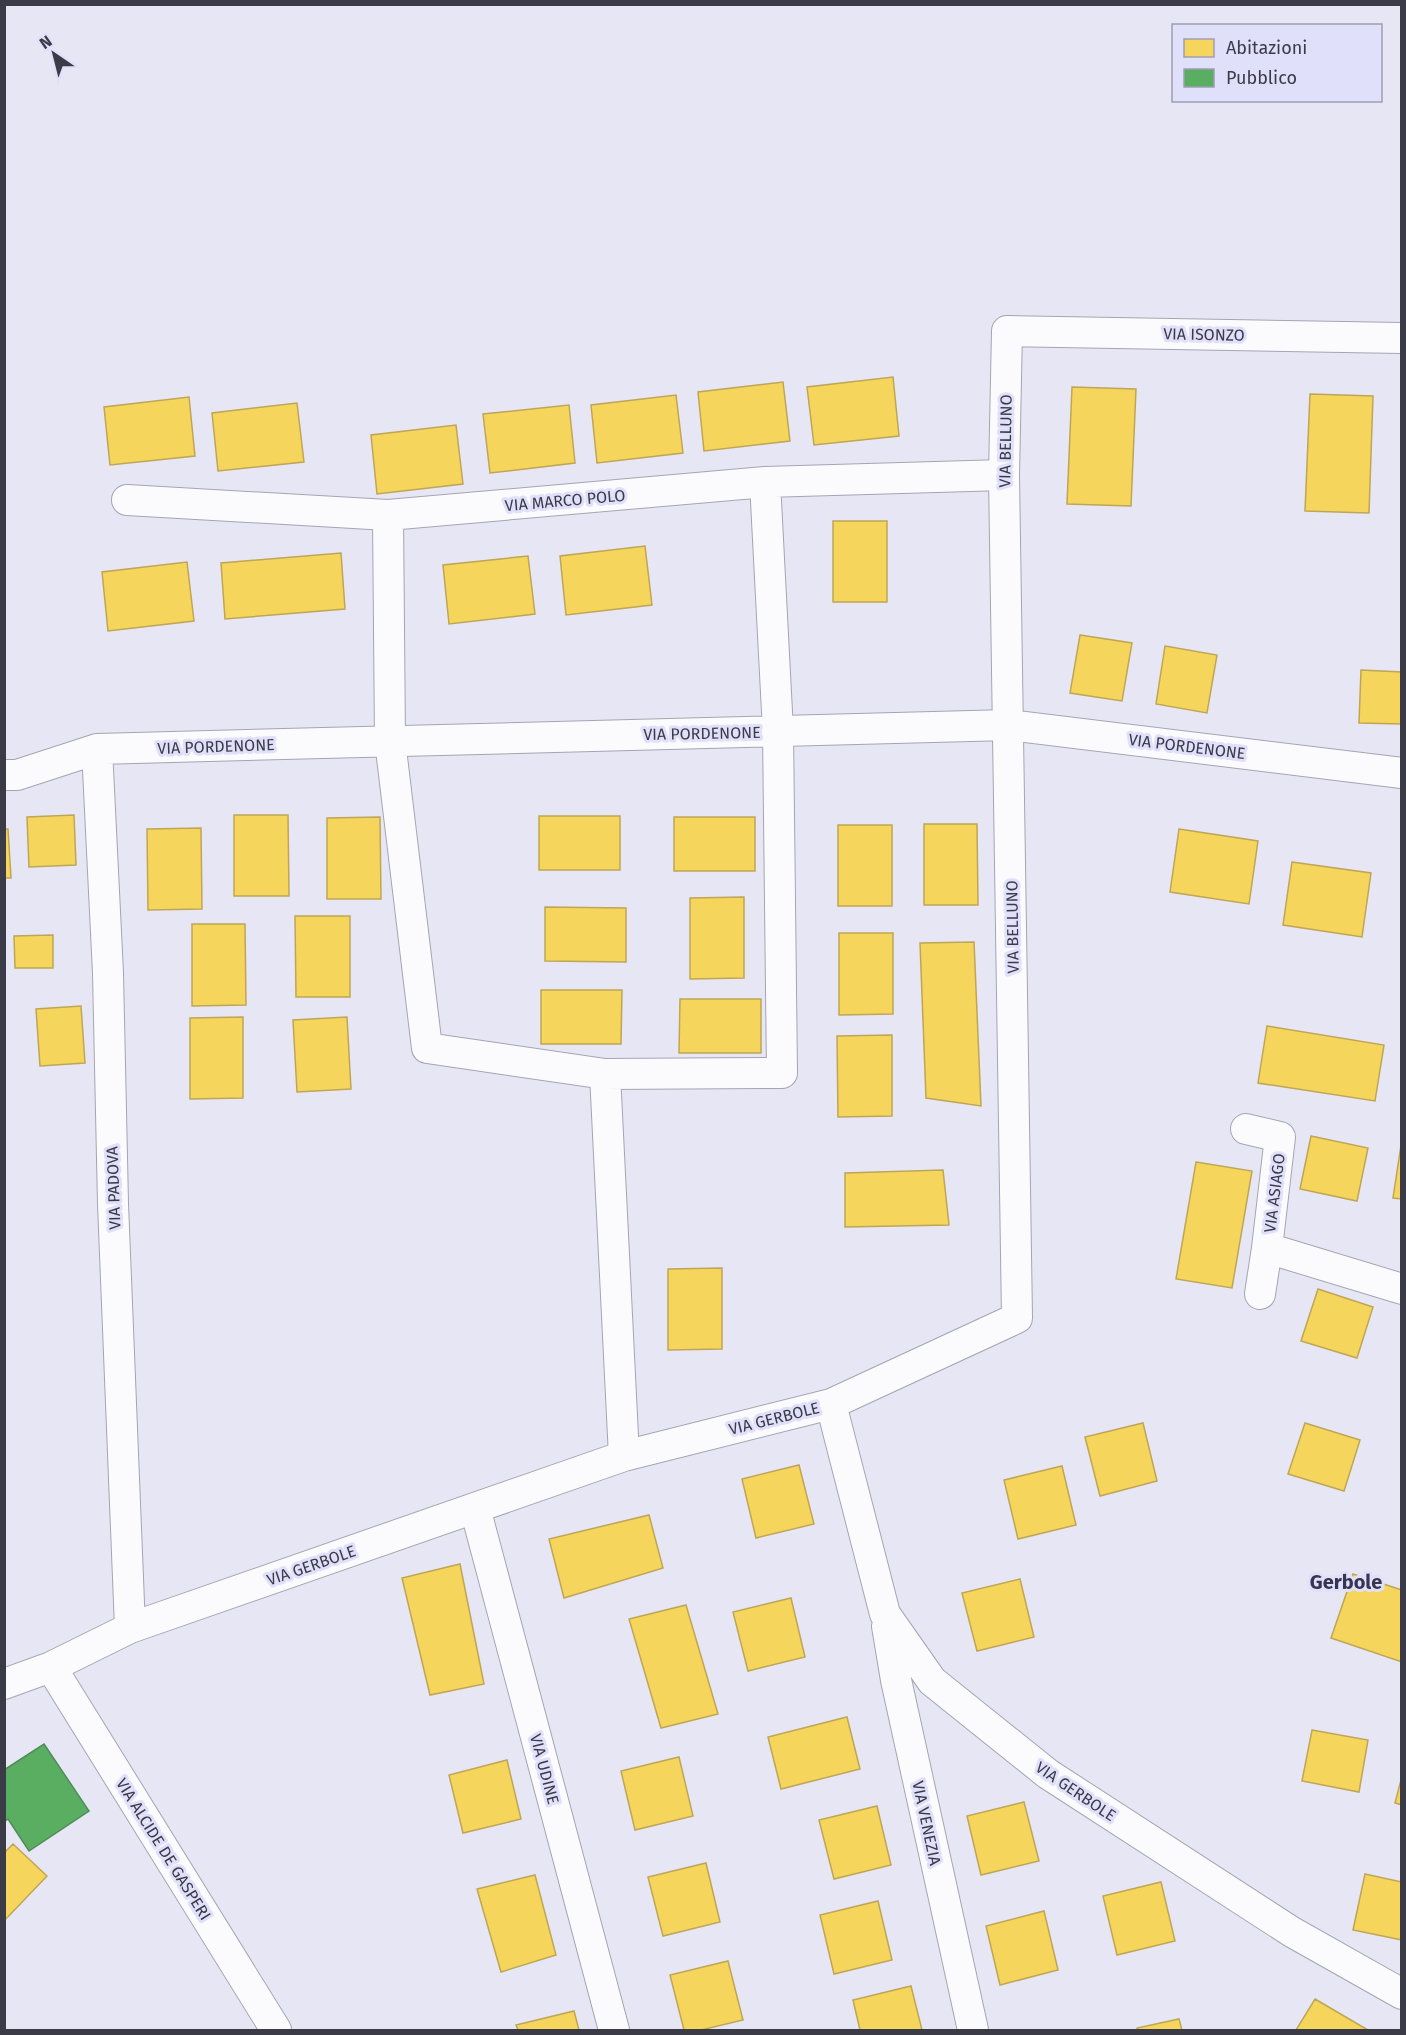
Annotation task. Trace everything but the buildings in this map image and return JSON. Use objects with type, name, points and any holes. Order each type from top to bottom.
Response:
[{"type":"street","name":"VIA ISONZO","points":[[1007,331],[1401,338]]},
{"type":"street","name":"VIA BELLUNO","points":[[831,1404],[1017,1318],[1004,475],[1007,331]]},
{"type":"street","name":"VIA MARCO POLO","points":[[127,500],[388,515],[765,482],[1004,475]]},
{"type":"street","points":[[388,515],[390,741],[427,1048],[605,1074],[782,1073],[778,731],[765,482]]},
{"type":"street","name":"VIA PORDENONE","points":[[4,775],[17,775],[96,749],[1009,725],[1401,773]]},
{"type":"street","name":"VIA PADOVA","points":[[96,749],[108,973],[113,1204],[130,1628]]},
{"type":"street","points":[[605,1074],[624,1456]]},
{"type":"street","name":"VIA ASIAGO","points":[[1246,1129],[1281,1137],[1260,1294]]},
{"type":"street","name":"VIA ASIAGO","points":[[1267,1248],[1401,1289]]},
{"type":"street","name":"VIA GERBOLE","points":[[4,1684],[51,1667],[130,1628],[624,1456],[831,1404],[885,1614],[932,1681],[1048,1773],[1292,1932],[1401,1994]]},
{"type":"street","name":"VIA UDINE","points":[[475,1508],[614,2031]]},
{"type":"street","name":"VIA VENEZIA","points":[[885,1614],[896,1680],[972,2031]]},
{"type":"street","name":"VIA ALCIDE DE GASPERI","points":[[51,1667],[276,2031]]},
{"type":"district","name":"Gerbole","points":[[1346,1582]]}]
